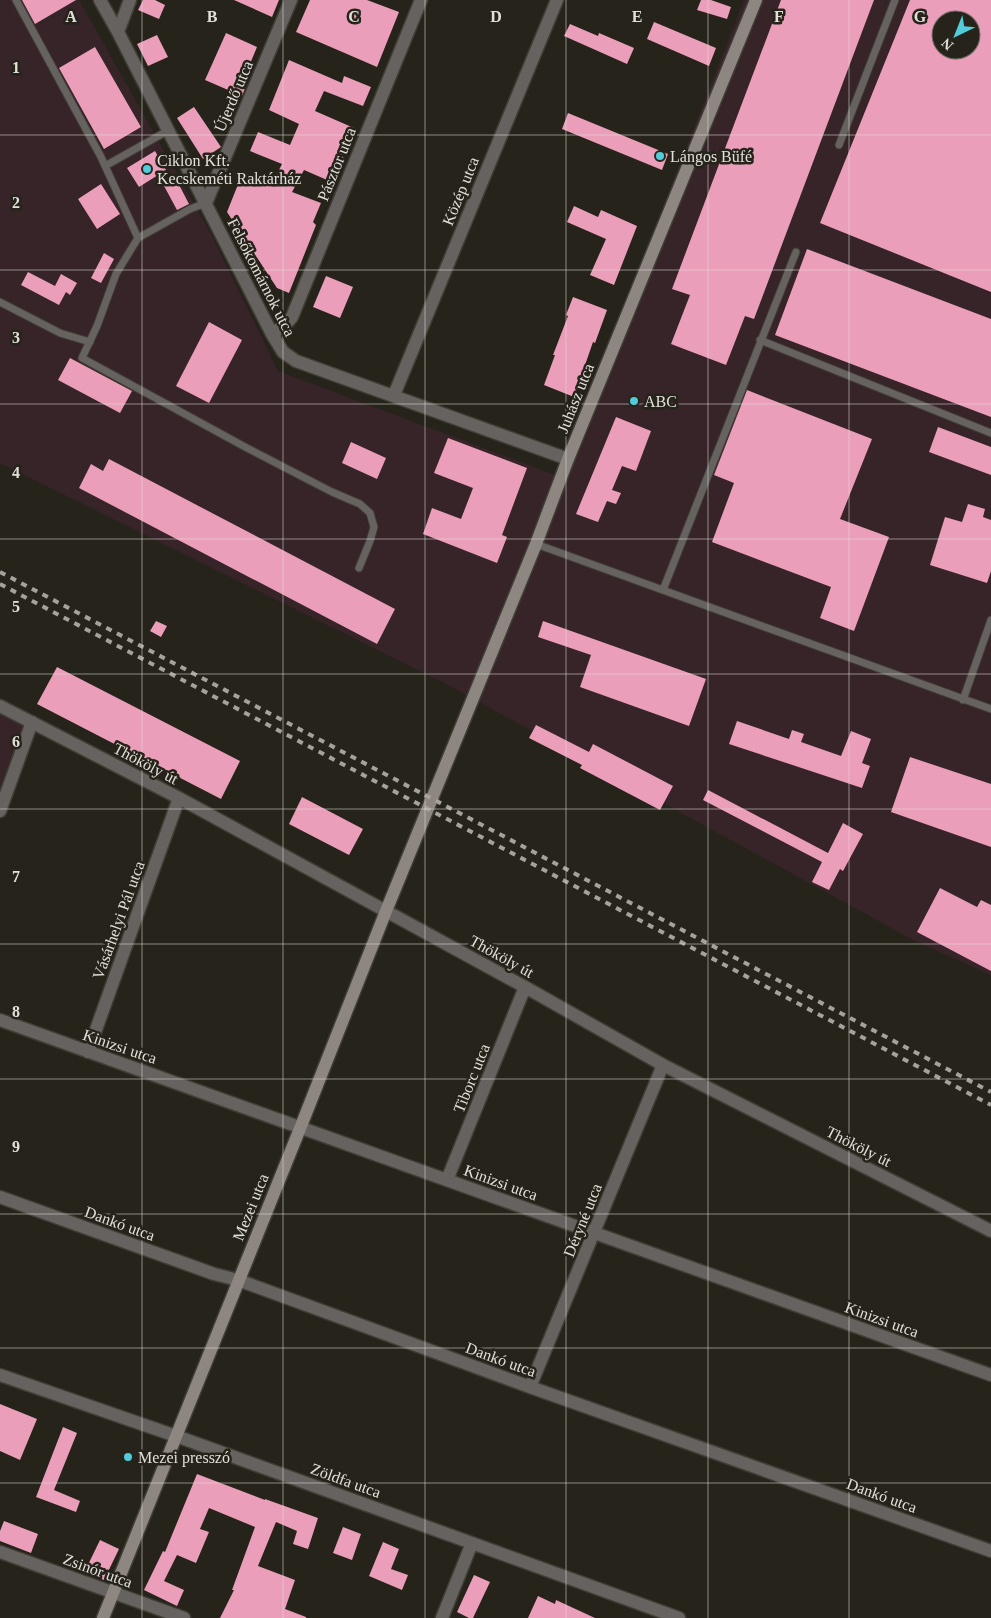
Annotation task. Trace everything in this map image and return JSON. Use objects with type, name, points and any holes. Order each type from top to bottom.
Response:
[{"type":"street","name":"Felsőkomárnok utca","points":[[100,0],[283,352],[296,361],[568,459]]},
{"type":"street","points":[[118,32],[130,0]]},
{"type":"street","name":"Újerdő utca","points":[[206,204],[291,0]]},
{"type":"street","name":"Pásztor utca","points":[[272,334],[292,317],[421,0]]},
{"type":"street","name":"Közép utca","points":[[394,395],[557,0]]},
{"type":"street","name":"Juhász utca","points":[[427,808],[756,0]]},
{"type":"street","name":"Thököly út","points":[[0,706],[179,798],[663,1064],[991,1231]]},
{"type":"street","points":[[0,812],[32,722]]},
{"type":"street","name":"Vásárhelyi Pál utca","points":[[88,1052],[179,798]]},
{"type":"street","name":"Mezei utca","points":[[103,1618],[427,808]]},
{"type":"street","name":"Tiborc utca","points":[[447,1180],[525,987]]},
{"type":"street","name":"Kinizsi utca","points":[[0,1020],[301,1126],[594,1234],[991,1374]]},
{"type":"street","name":"Déryné utca","points":[[530,1387],[663,1064]]},
{"type":"street","name":"Dankó utca","points":[[0,1197],[214,1274],[238,1280],[530,1387],[991,1551]]},
{"type":"street","name":"Zöldfa utca","points":[[0,1375],[176,1436],[679,1618]]},
{"type":"street","points":[[442,1618],[472,1543]]},
{"type":"street","name":"Zsinór utca","points":[[0,1552],[184,1618]]},
{"type":"lane","points":[[16,0],[105,166],[138,238]]},
{"type":"lane","points":[[838,145],[896,0]]},
{"type":"lane","points":[[105,166],[169,130]]},
{"type":"lane","points":[[206,204],[190,209],[138,238],[116,274],[97,326],[82,358],[247,448],[332,492],[360,504],[370,514],[374,527],[358,568]]},
{"type":"lane","points":[[663,590],[796,252]]},
{"type":"lane","points":[[0,302],[60,332],[90,342]]},
{"type":"lane","points":[[760,340],[991,433]]},
{"type":"lane","points":[[536,544],[991,709]]},
{"type":"lane","points":[[963,700],[991,620]]},
{"type":"shaded area","points":[[0,0],[79,0],[212,236],[278,371],[558,476],[744,0],[991,0],[991,975],[915,941],[450,686],[0,463]]},
{"type":"shaded area","points":[[0,699],[35,718],[0,803]]},
{"type":"building","points":[[22,0],[76,0],[35,24]]},
{"type":"building","points":[[143,0],[155,0],[165,5],[159,19],[138,10]]},
{"type":"building","points":[[234,0],[279,0],[272,17]]},
{"type":"building","points":[[310,0],[367,0],[399,12],[377,67],[296,32]]},
{"type":"building","points":[[701,0],[711,0],[731,7],[727,19],[697,10]]},
{"type":"building","points":[[781,0],[874,0],[754,319],[745,316],[726,365],[671,344],[690,295],[672,289]]},
{"type":"building","points":[[910,0],[991,0],[991,292],[820,223]]},
{"type":"building","points":[[654,22],[716,48],[709,66],[647,39]]},
{"type":"building","points":[[570,24],[598,36],[599,33],[634,48],[627,64],[564,36]]},
{"type":"building","points":[[226,33],[257,47],[244,78],[248,80],[242,96],[205,80]]},
{"type":"building","points":[[157,35],[168,57],[148,66],[137,44]]},
{"type":"building","points":[[95,47],[141,127],[104,149],[59,68]]},
{"type":"building","points":[[289,60],[342,83],[344,76],[371,87],[363,106],[324,91],[315,111],[354,128],[341,156],[345,158],[334,183],[304,170],[292,192],[321,203],[313,222],[316,225],[289,293],[277,288],[227,212],[243,172],[272,184],[282,164],[250,151],[258,132],[290,145],[299,124],[269,110]]},
{"type":"building","points":[[194,107],[221,147],[203,159],[177,118]]},
{"type":"building","points":[[568,113],[668,154],[662,170],[562,129]]},
{"type":"building","name":"Ciklon Kft. Kecskeméti Raktárház","points":[[155,151],[166,170],[139,187],[127,168]]},
{"type":"building","points":[[175,177],[189,204],[177,210],[163,184]]},
{"type":"building","points":[[101,184],[120,214],[97,229],[78,199]]},
{"type":"building","points":[[574,206],[598,217],[601,210],[637,226],[614,285],[590,275],[606,239],[567,222]]},
{"type":"building","points":[[807,249],[991,319],[991,417],[775,335]]},
{"type":"building","points":[[104,253],[114,259],[101,283],[91,278]]},
{"type":"building","points":[[28,272],[55,286],[61,274],[77,283],[70,295],[66,292],[59,305],[21,285]]},
{"type":"building","points":[[326,276],[353,287],[340,318],[313,307]]},
{"type":"building","points":[[573,297],[607,310],[595,343],[593,342],[574,397],[544,385]]},
{"type":"building","points":[[209,322],[242,340],[209,403],[176,386]]},
{"type":"building","points":[[70,358],[132,391],[120,413],[58,380]]},
{"type":"building","points":[[747,390],[872,439],[840,519],[889,537],[854,631],[820,618],[831,587],[712,542],[734,483],[714,475]]},
{"type":"building","points":[[616,417],[651,431],[636,471],[622,466],[612,490],[621,493],[616,504],[607,501],[598,522],[576,514]]},
{"type":"building","points":[[938,427],[991,447],[991,475],[929,452]]},
{"type":"building","points":[[448,438],[527,468],[502,535],[507,537],[497,563],[423,534],[432,508],[461,519],[473,488],[434,473]]},
{"type":"building","points":[[351,442],[386,458],[377,479],[342,463]]},
{"type":"building","points":[[109,459],[395,609],[377,644],[79,488],[91,464],[103,471]]},
{"type":"building","points":[[968,504],[985,509],[983,517],[991,520],[991,571],[987,583],[930,565],[945,517],[962,522]]},
{"type":"building","points":[[156,621],[167,626],[161,637],[150,631]]},
{"type":"building","points":[[543,621],[706,679],[689,726],[580,687],[591,655],[538,637]]},
{"type":"building","points":[[57,667],[240,761],[221,799],[37,704]]},
{"type":"building","points":[[737,721],[789,739],[792,730],[804,734],[801,742],[841,756],[851,731],[871,739],[862,763],[870,766],[862,788],[729,744]]},
{"type":"building","points":[[536,725],[589,752],[593,744],[673,786],[660,810],[580,768],[582,765],[529,738]]},
{"type":"building","points":[[910,757],[991,784],[991,847],[891,812]]},
{"type":"building","points":[[708,790],[828,853],[843,823],[863,834],[843,871],[840,869],[829,890],[812,882],[822,862],[703,800]]},
{"type":"building","points":[[302,797],[363,829],[349,855],[289,824]]},
{"type":"building","points":[[940,888],[977,907],[981,900],[991,905],[991,971],[917,932]]},
{"type":"building","points":[[0,1404],[37,1419],[20,1460],[0,1451]]},
{"type":"building","points":[[63,1427],[77,1433],[54,1490],[80,1501],[76,1512],[36,1497]]},
{"type":"building","points":[[197,1474],[318,1518],[308,1549],[293,1544],[297,1531],[276,1522],[258,1566],[295,1580],[285,1609],[306,1618],[220,1618],[234,1590],[232,1590],[255,1527],[209,1508],[200,1529],[209,1532],[196,1563],[177,1555],[164,1581],[184,1590],[177,1606],[144,1590],[163,1551],[165,1552]]},
{"type":"building","points":[[4,1521],[38,1534],[31,1553],[0,1541],[0,1531]]},
{"type":"building","points":[[343,1527],[361,1534],[352,1560],[333,1553]]},
{"type":"building","points":[[100,1540],[119,1549],[104,1580],[85,1571]]},
{"type":"building","points":[[383,1542],[399,1549],[391,1569],[408,1575],[402,1590],[369,1576]]},
{"type":"building","points":[[474,1575],[490,1582],[473,1618],[469,1618],[457,1612]]},
{"type":"building","points":[[538,1596],[555,1604],[556,1600],[595,1618],[528,1618]]},
{"type":"railway","points":[[0,572],[991,1092]]},
{"type":"railway","points":[[0,584],[991,1105]]},
{"type":"place","name":"Lángos Büfé","points":[[660,156]]},
{"type":"place","name":"Ciklon Kft. Kecskeméti Raktárház","points":[[147,169]]},
{"type":"place","name":"ABC","points":[[634,401]]},
{"type":"place","name":"Mezei presszó","points":[[128,1457]]}]
